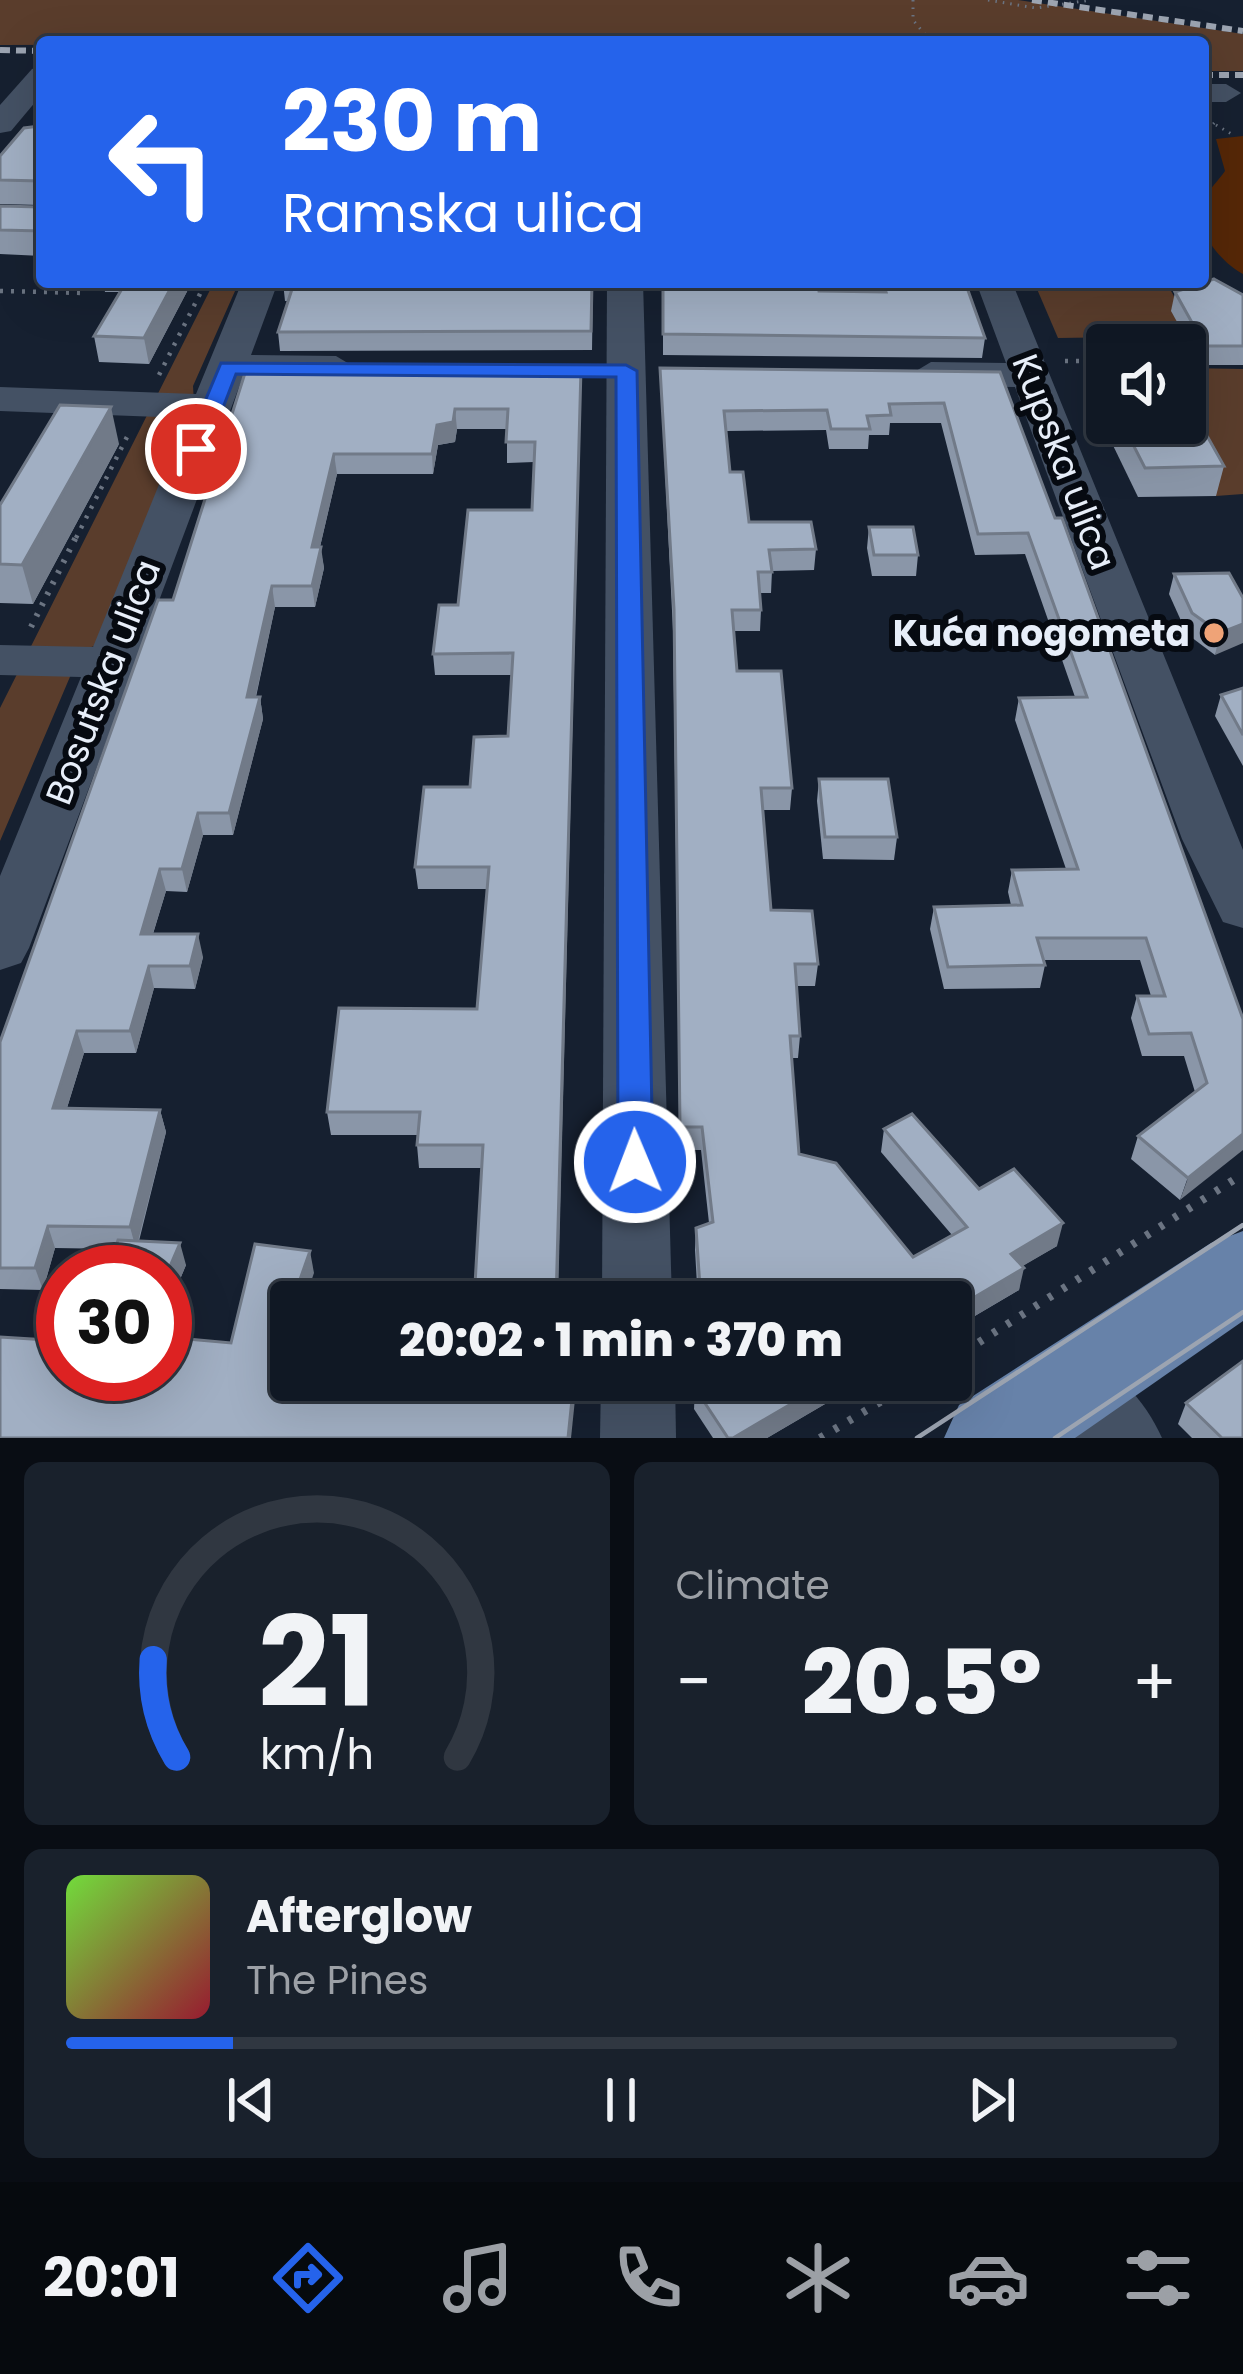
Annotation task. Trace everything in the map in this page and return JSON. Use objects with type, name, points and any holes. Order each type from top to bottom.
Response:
[{"type":"main road","points":[[993,1438],[1099,1411],[1243,1271]]},
{"type":"street","points":[[12,56],[36,62]]},
{"type":"street","points":[[7,132],[36,85]]},
{"type":"street","name":"Bosutska ulica","points":[[0,949],[258,288]]},
{"type":"street","points":[[625,288],[637,1281]]},
{"type":"street","name":"Kupska ulica","points":[[996,288],[1226,837],[1243,908]]},
{"type":"street","points":[[0,399],[144,404],[221,387],[369,368]]},
{"type":"street","points":[[889,373],[1030,375]]},
{"type":"street","points":[[8,660],[109,663]]},
{"type":"street","points":[[638,1401],[638,1438]]},
{"type":"path","points":[[913,0],[913,20],[926,36]]},
{"type":"path","points":[[988,0],[1036,8],[1091,0]]},
{"type":"path","points":[[1216,124],[1235,136]]},
{"type":"path","points":[[8,660],[203,288]]},
{"type":"path","points":[[0,291],[84,293]]},
{"type":"path","points":[[972,1347],[1243,1174]]},
{"type":"path","points":[[820,1438],[882,1401]]},
{"type":"shaded area","points":[[0,0],[1018,0],[1243,34],[1243,71],[1209,71],[1209,36],[36,36],[36,45],[0,45]]},
{"type":"shaded area","points":[[1243,136],[1243,274],[1209,241],[1209,192],[1225,171],[1216,139]]},
{"type":"shaded area","points":[[211,288],[236,288],[193,386],[195,420],[102,643],[81,651],[0,841],[0,708]]},
{"type":"shaded area","points":[[1037,288],[1169,288],[1189,324],[1086,324],[1086,338],[1058,338]]},
{"type":"shaded area","points":[[1206,368],[1243,369],[1243,494],[1216,496],[1185,444],[1206,444]]},
{"type":"building","points":[[36,126],[36,181],[0,180],[0,156],[24,128]]},
{"type":"building","points":[[0,206],[36,207],[36,231],[0,230]]},
{"type":"building","points":[[1214,279],[1243,295],[1243,346],[1206,346],[1206,324],[1193,324],[1175,292],[1209,288]]},
{"type":"building","points":[[122,288],[171,288],[144,338],[94,336]]},
{"type":"building","points":[[292,288],[592,288],[591,331],[278,332]]},
{"type":"building","points":[[663,288],[886,292],[885,288],[967,288],[985,338],[663,334]]},
{"type":"building","points":[[266,364],[581,368],[557,1281],[475,1281],[483,1145],[417,1145],[420,1112],[327,1112],[339,1008],[477,1009],[489,867],[415,867],[424,787],[470,787],[474,737],[508,736],[513,653],[433,654],[439,605],[458,605],[468,510],[532,510],[535,442],[506,442],[508,409],[455,409],[453,422],[437,425],[432,454],[334,454],[312,547],[321,547],[312,586],[272,586],[247,697],[260,697],[229,813],[198,813],[182,869],[160,869],[141,934],[198,934],[190,966],[149,966],[130,1031],[77,1031],[53,1108],[160,1110],[130,1227],[48,1226],[42,1245],[36,1245],[35,1268],[0,1268],[0,1042],[158,600],[173,600],[245,373],[263,373]]},
{"type":"building","points":[[660,368],[1000,372],[1055,518],[1062,518],[1243,1019],[1243,1134],[1188,1178],[1138,1136],[1207,1083],[1191,1033],[1149,1034],[1137,996],[1165,996],[1146,938],[1037,938],[1045,965],[948,967],[934,907],[1022,905],[1012,870],[1078,869],[1019,698],[1087,697],[1028,533],[978,534],[944,403],[889,404],[891,415],[867,416],[870,429],[831,429],[827,410],[724,411],[730,472],[743,472],[749,522],[811,522],[816,549],[769,550],[772,572],[758,572],[761,610],[732,610],[737,671],[781,671],[792,788],[761,788],[771,910],[812,911],[818,964],[795,964],[800,1036],[790,1036],[799,1154],[836,1163],[913,1257],[967,1227],[884,1129],[912,1114],[979,1189],[1014,1169],[1063,1223],[1011,1254],[1024,1268],[972,1299],[972,1281],[700,1281],[696,1228],[713,1222],[702,1127],[680,1127],[674,609]]},
{"type":"building","points":[[60,405],[111,407],[22,565],[0,564],[0,505]]},
{"type":"building","points":[[1206,434],[1224,466],[1145,468],[1133,444],[1206,444]]},
{"type":"building","points":[[869,527],[913,527],[918,555],[874,555]]},
{"type":"building","points":[[1229,573],[1243,598],[1243,624],[1220,633],[1192,613],[1174,574]]},
{"type":"building","points":[[1243,688],[1243,735],[1221,695]]},
{"type":"building","points":[[819,779],[888,779],[897,837],[825,837]]},
{"type":"building","points":[[118,1240],[180,1243],[179,1245],[116,1245]]},
{"type":"building","points":[[255,1244],[310,1251],[299,1281],[270,1281],[270,1401],[572,1401],[568,1438],[0,1438],[0,1337],[36,1339],[36,1401],[192,1401],[192,1339],[231,1343]]},
{"type":"building","points":[[1243,1361],[1243,1438],[1222,1438],[1186,1403]]},
{"type":"building","points":[[704,1401],[796,1401],[733,1438],[728,1438]]},
{"type":"tram line","points":[[917,1438],[1243,1225]]},
{"type":"tram line","points":[[1055,1438],[1243,1312]]},
{"type":"railway","points":[[1032,0],[1243,31]]},
{"type":"railway","points":[[0,50],[36,51]]},
{"type":"railway","points":[[1209,75],[1243,75]]},
{"type":"place","name":"Kuća nogometa","points":[[1214,633]]},
{"type":"route","points":[[196,449],[228,367],[626,371],[635,1162]]}]
